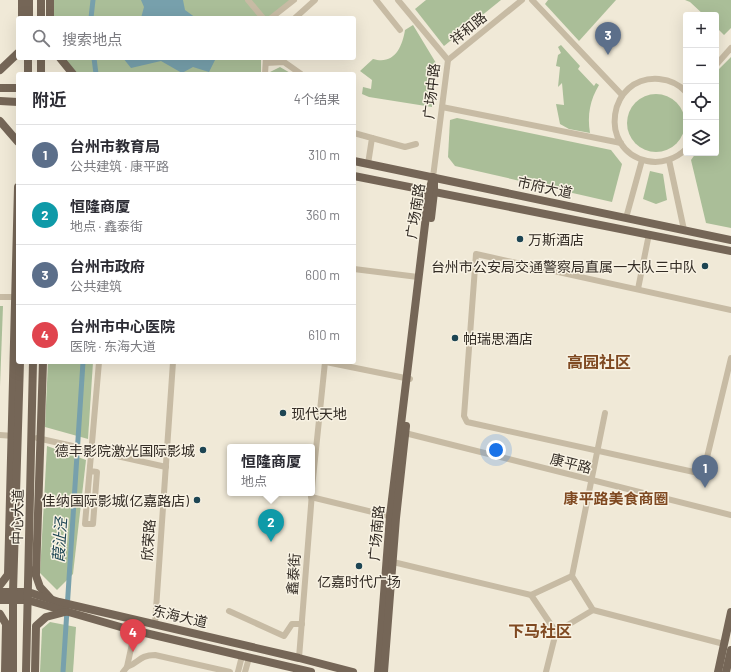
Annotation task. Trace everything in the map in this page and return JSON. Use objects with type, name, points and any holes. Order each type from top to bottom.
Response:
[{"type":"main road","points":[[22,0],[22,16]]},
{"type":"main road","points":[[29,0],[29,16]]},
{"type":"main road","points":[[41,0],[41,16]]},
{"type":"main road","points":[[50,0],[50,16]]},
{"type":"main road","points":[[0,70],[16,55]]},
{"type":"main road","points":[[28,60],[28,72]]},
{"type":"main road","points":[[41,60],[41,72]]},
{"type":"main road","points":[[62,60],[70,72]]},
{"type":"main road","points":[[0,88],[16,88]]},
{"type":"main road","points":[[0,101],[16,102]]},
{"type":"main road","points":[[0,121],[16,140]]},
{"type":"main road","name":"市府大道","points":[[356,161],[731,240]]},
{"type":"main road","name":"市府大道","points":[[356,176],[731,250]]},
{"type":"main road","name":"广场南路","points":[[378,672],[418,277],[434,177]]},
{"type":"main road","name":"广场南路","points":[[384,672],[393,562],[393,517],[405,433],[408,379],[432,191]]},
{"type":"main road","points":[[8,575],[14,436],[16,297]]},
{"type":"main road","name":"中心大道","points":[[13,672],[14,436],[20,364]]},
{"type":"main road","name":"中心大道","points":[[26,672],[33,364]]},
{"type":"main road","points":[[36,574],[43,364]]},
{"type":"main road","points":[[29,554],[40,587],[55,601]]},
{"type":"main road","points":[[0,585],[14,566]]},
{"type":"main road","name":"东海大道","points":[[0,592],[13,596],[28,596],[55,601],[353,672]]},
{"type":"main road","name":"东海大道","points":[[0,600],[13,596]]},
{"type":"main road","name":"东海大道","points":[[28,596],[74,615],[310,672]]},
{"type":"main road","points":[[35,672],[36,626],[46,617],[65,612]]},
{"type":"main road","points":[[718,672],[731,612]]},
{"type":"main road","points":[[0,614],[6,624],[13,648]]},
{"type":"main road","points":[[5,672],[6,624]]},
{"type":"main road","points":[[726,672],[731,650]]},
{"type":"street","points":[[248,0],[261,16]]},
{"type":"street","points":[[274,16],[294,0]]},
{"type":"street","points":[[297,16],[315,0]]},
{"type":"street","points":[[376,0],[400,30]]},
{"type":"street","name":"广场中路","points":[[398,0],[448,60],[434,177]]},
{"type":"street","name":"祥和路","points":[[448,60],[522,0]]},
{"type":"street","points":[[532,0],[622,95]]},
{"type":"street","points":[[719,62],[731,48]]},
{"type":"street","points":[[265,72],[266,61],[284,60],[299,72]]},
{"type":"street","points":[[683,90],[670,81],[655,79],[640,82],[622,95],[616,108],[614,123],[621,143],[630,153],[642,160],[656,162],[669,160],[683,151]]},
{"type":"street","points":[[442,107],[621,143]]},
{"type":"street","points":[[356,134],[405,147],[416,144]]},
{"type":"street","points":[[368,164],[372,138]]},
{"type":"street","points":[[626,218],[642,160]]},
{"type":"street","points":[[669,160],[684,230]]},
{"type":"street","points":[[638,289],[649,234]]},
{"type":"street","points":[[731,310],[476,254],[464,416],[467,422],[703,474],[731,358]]},
{"type":"street","points":[[356,269],[418,277]]},
{"type":"street","points":[[0,297],[16,297]]},
{"type":"street","points":[[90,471],[97,472],[92,524],[84,524],[99,364]]},
{"type":"street","name":"欣荣路","points":[[154,624],[173,364]]},
{"type":"street","points":[[315,459],[325,364]]},
{"type":"street","points":[[335,364],[408,379]]},
{"type":"street","points":[[605,413],[572,576],[593,610],[724,644]]},
{"type":"street","name":"康平路","points":[[405,433],[731,515]]},
{"type":"street","points":[[0,435],[14,436]]},
{"type":"street","points":[[31,437],[166,467]]},
{"type":"street","name":"鑫泰街","points":[[299,658],[311,496]]},
{"type":"street","points":[[315,496],[393,517]]},
{"type":"street","points":[[393,562],[532,595],[572,576]]},
{"type":"street","points":[[532,595],[556,632]]},
{"type":"street","points":[[546,672],[556,632],[593,610]]},
{"type":"street","points":[[229,612],[284,636],[292,624],[302,624]]},
{"type":"street","points":[[125,670],[135,630]]},
{"type":"street","points":[[125,670],[141,657],[146,655],[154,655],[230,672]]},
{"type":"street","points":[[238,672],[245,657]]},
{"type":"street","points":[[245,657],[245,672]]},
{"type":"green space","points":[[52,0],[290,0],[273,16],[51,16]]},
{"type":"green space","points":[[426,0],[501,0],[444,46],[415,9]]},
{"type":"green space","points":[[548,0],[616,0],[579,41],[545,4]]},
{"type":"green space","points":[[685,0],[731,0],[731,28],[724,35],[719,30],[719,12],[701,12],[690,2]]},
{"type":"green space","points":[[413,25],[436,63],[432,107],[369,97],[362,94],[363,87],[371,89],[372,80],[360,71],[373,59],[386,60],[396,54],[402,43],[405,30]]},
{"type":"green space","points":[[561,45],[580,66],[578,69],[594,86],[596,83],[599,85],[593,96],[590,108],[590,133],[569,129],[560,124],[556,104],[564,105],[562,83],[558,87],[560,67],[556,66],[558,55],[561,53],[558,47]]},
{"type":"green space","points":[[731,57],[731,228],[706,223],[691,160],[694,156],[719,156],[719,69]]},
{"type":"green space","points":[[66,60],[261,60],[261,72],[75,72]]},
{"type":"green space","points":[[280,67],[289,72],[270,72]]},
{"type":"green space","points":[[656,94],[667,96],[680,107],[683,112],[683,134],[672,147],[667,150],[656,152],[645,150],[632,139],[629,134],[627,123],[629,112],[640,99],[645,96]]},
{"type":"green space","points":[[457,118],[611,150],[622,164],[612,202],[455,166],[448,157],[450,120]]},
{"type":"green space","points":[[650,171],[663,174],[667,200],[656,204],[643,199]]},
{"type":"green space","points":[[0,306],[3,306],[0,386]]},
{"type":"green space","points":[[48,364],[93,364],[88,439],[45,427]]},
{"type":"green space","points":[[47,446],[86,460],[73,574],[57,590],[40,573]]},
{"type":"green space","points":[[50,622],[76,627],[73,672],[40,672],[42,629]]},
{"type":"water","points":[[141,0],[183,0],[185,10],[193,16],[142,16],[144,7]]},
{"type":"water","points":[[125,60],[215,60],[209,72],[193,67],[184,72],[180,72],[161,61],[131,68]]},
{"type":"waterway","name":"葭沚泾","points":[[91,16],[93,0]]},
{"type":"waterway","name":"葭沚泾","points":[[94,60],[96,72]]},
{"type":"waterway","name":"葭沚泾","points":[[63,672],[83,364]]},
{"type":"place","name":"台州市政府","points":[[608,55]]},
{"type":"place","name":"万斯酒店","points":[[520,239]]},
{"type":"place","name":"台州市公安局交通警察局直属一大队三中队","points":[[705,266]]},
{"type":"place","name":"帕瑞思酒店","points":[[455,338]]},
{"type":"place","name":"现代天地","points":[[283,413]]},
{"type":"place","name":"德丰影院激光国际影城","points":[[203,450]]},
{"type":"place","name":"台州市教育局","points":[[705,488]]},
{"type":"place","name":"佳纳国际影城(亿嘉路店)","points":[[197,500]]},
{"type":"place","name":"恒隆商厦","points":[[271,542]]},
{"type":"place","name":"亿嘉时代广场","points":[[359,566]]},
{"type":"place","name":"台州市中心医院","points":[[133,652]]},
{"type":"district","name":"高园社区","points":[[599,361]]},
{"type":"district","name":"康平路美食商圈","points":[[616,498]]},
{"type":"district","name":"下马社区","points":[[540,630]]}]
